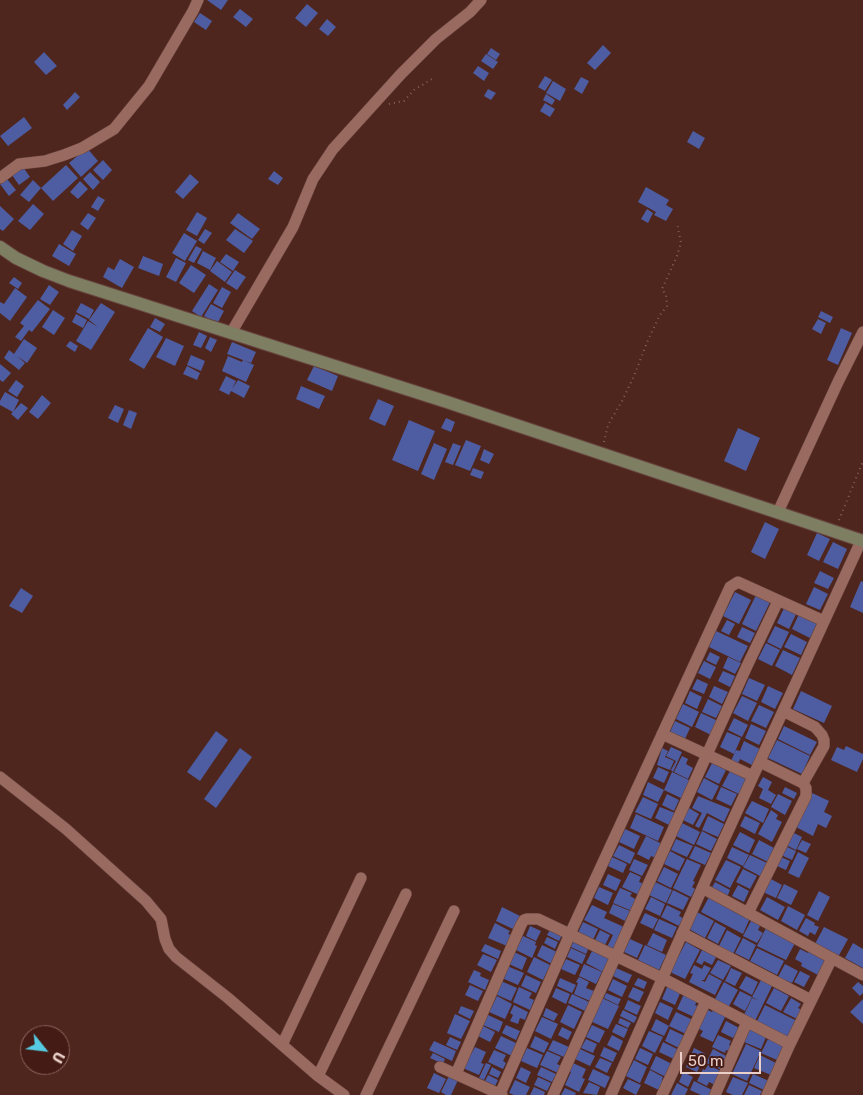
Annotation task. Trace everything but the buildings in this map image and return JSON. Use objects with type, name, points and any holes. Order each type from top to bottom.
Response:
[{"type":"main road","points":[[0,247],[16,258],[55,276],[447,402],[862,541]]},
{"type":"street","points":[[0,178],[19,164],[45,161],[64,155],[114,129],[149,86],[198,0]]},
{"type":"street","points":[[231,333],[293,227],[313,179],[333,149],[401,74],[481,0]]},
{"type":"street","points":[[778,512],[863,332]]},
{"type":"street","points":[[610,1095],[702,888],[862,541]]},
{"type":"street","points":[[440,1068],[501,1094],[570,934],[730,587],[738,582],[824,621]]},
{"type":"street","points":[[553,1095],[778,601]]},
{"type":"street","points":[[783,711],[815,728],[824,740],[824,746],[803,783]]},
{"type":"street","points":[[662,734],[753,776]]},
{"type":"street","points":[[748,913],[806,796],[806,788],[803,783],[760,762]]},
{"type":"street","points":[[0,777],[66,829],[146,901],[160,919],[169,948],[176,957],[228,998],[318,1076],[344,1095]]},
{"type":"street","points":[[282,1044],[361,878]]},
{"type":"street","points":[[702,888],[863,975]]},
{"type":"street","points":[[318,1076],[406,894]]},
{"type":"street","points":[[366,1095],[454,910]]},
{"type":"street","points":[[456,1074],[524,920],[533,918],[662,978],[790,1044]]},
{"type":"street","points":[[682,933],[811,1000]]},
{"type":"street","points":[[767,1095],[832,958]]},
{"type":"street","points":[[662,1095],[706,1001]]},
{"type":"street","points":[[715,1095],[748,1022]]},
{"type":"path","points":[[382,105],[404,101],[414,90],[432,79]]},
{"type":"path","points":[[600,453],[608,425],[634,376],[660,315],[667,306],[666,295],[662,289],[681,243],[677,224]]},
{"type":"path","points":[[836,532],[842,511],[863,461]]}]
